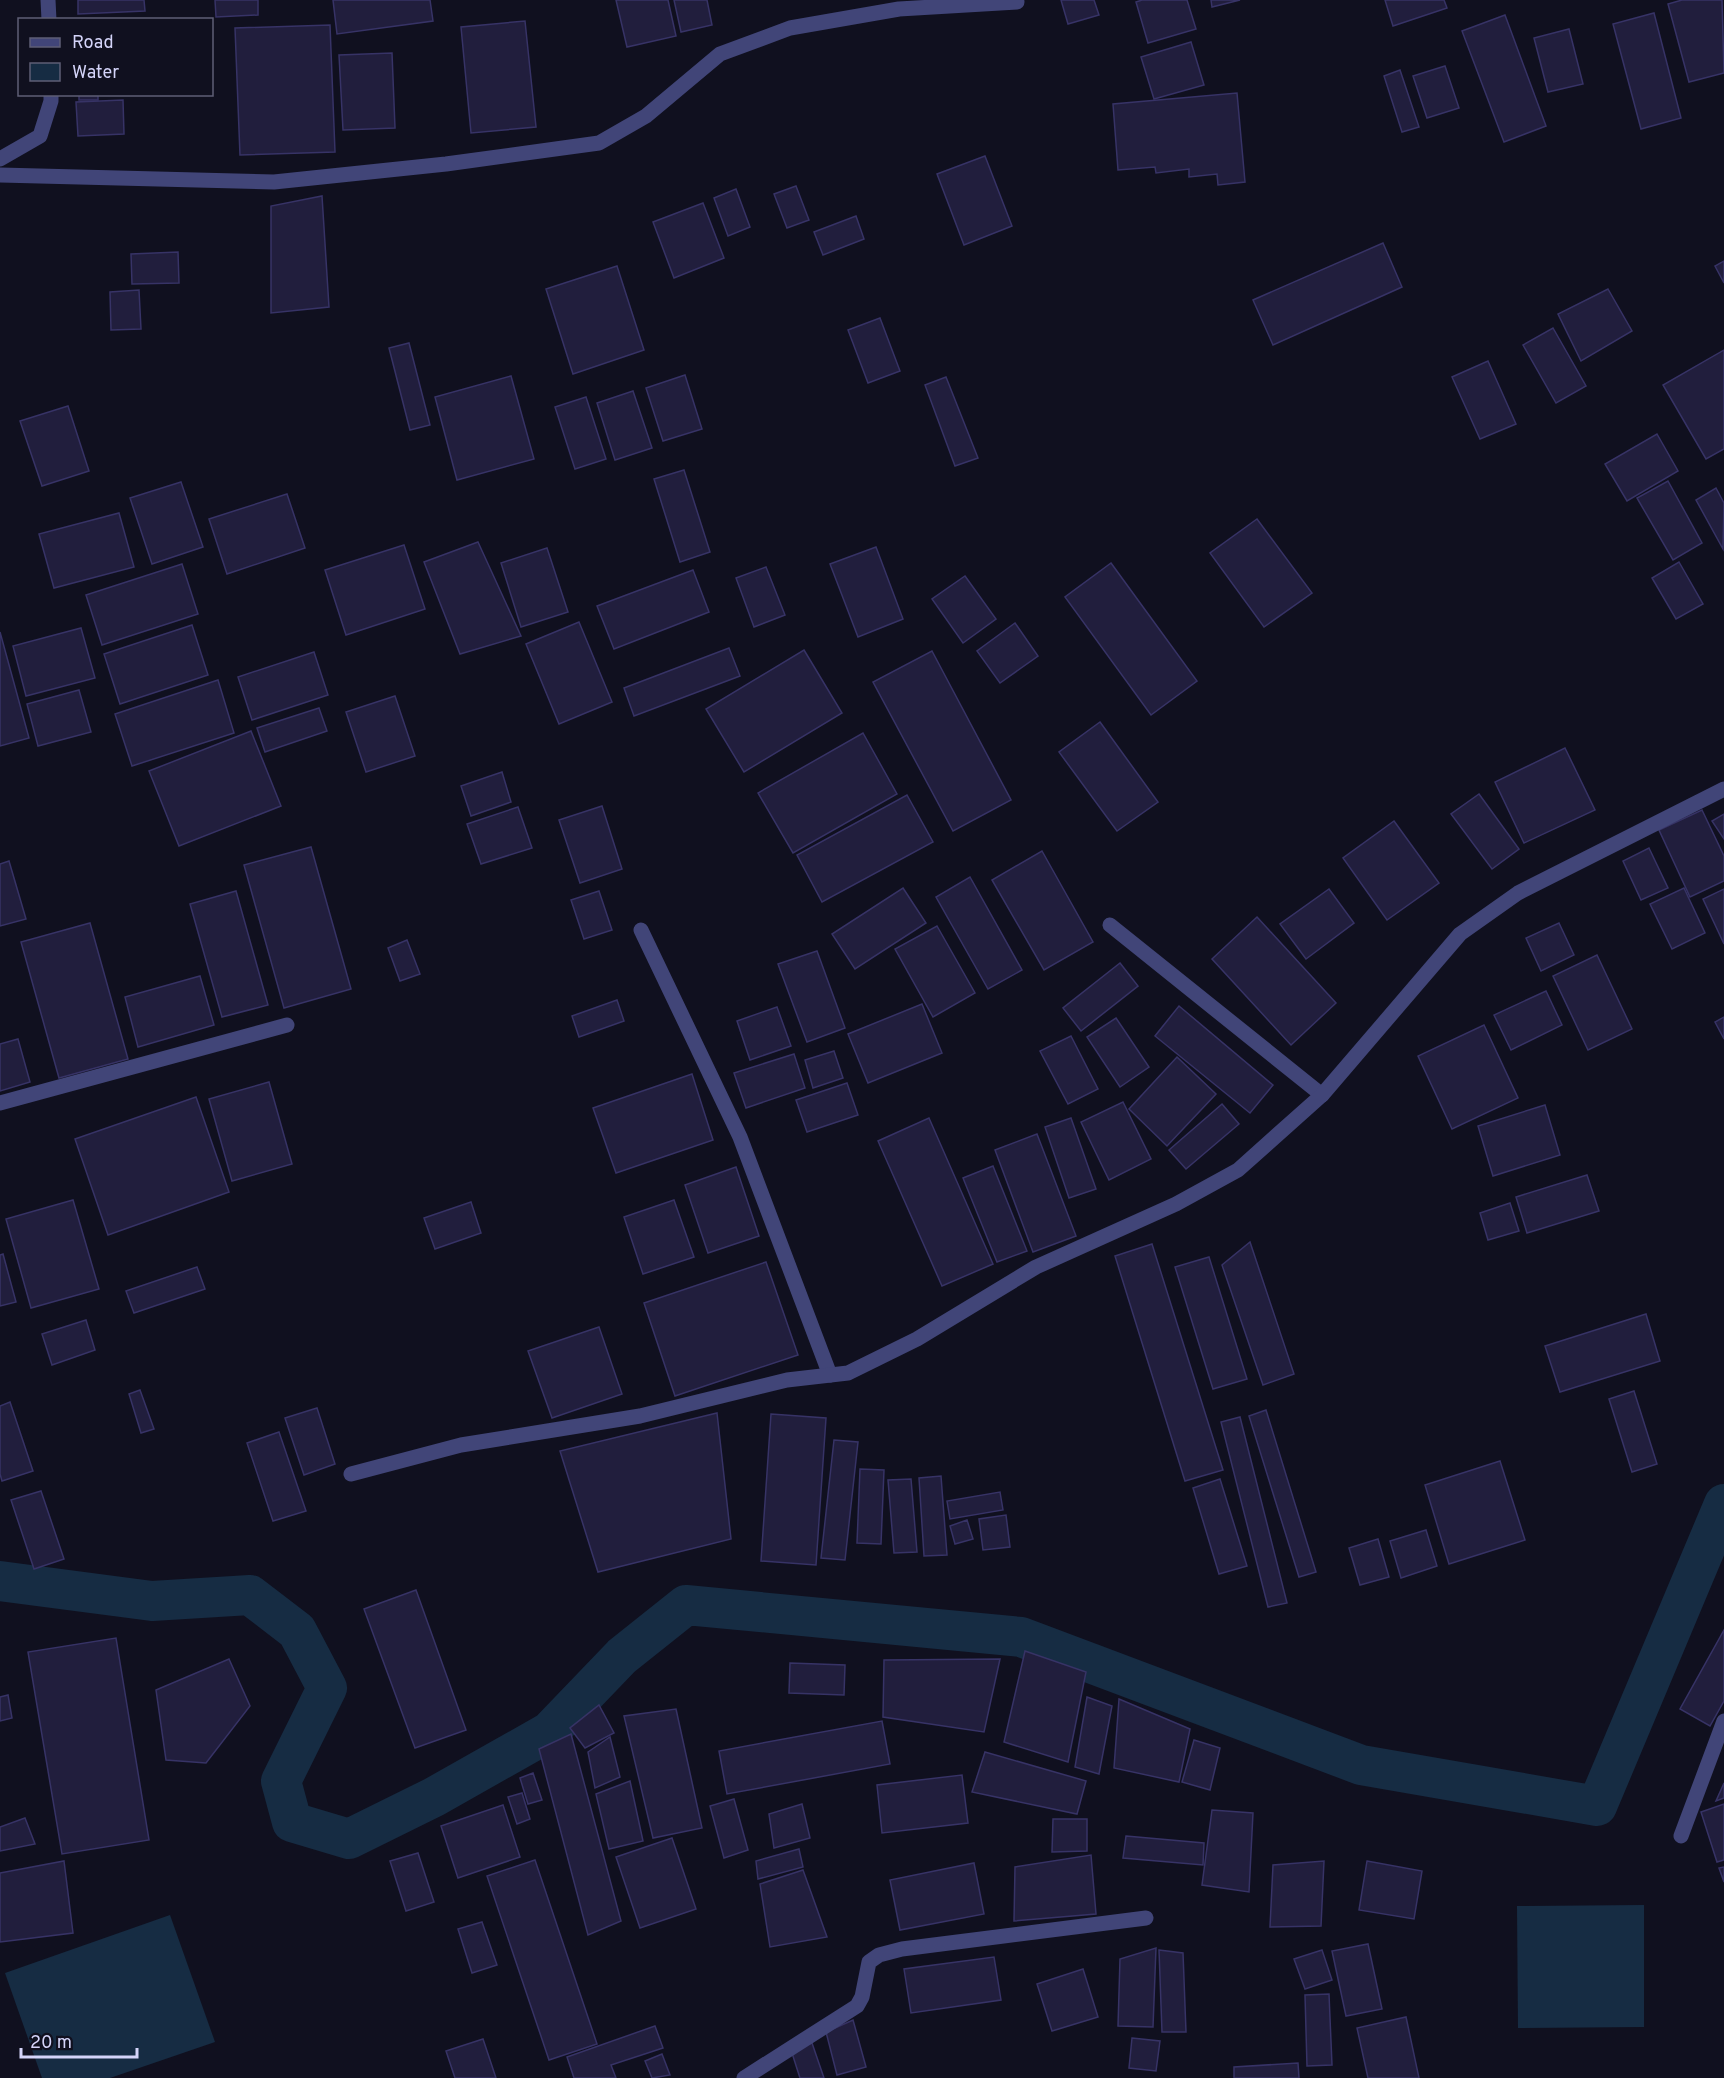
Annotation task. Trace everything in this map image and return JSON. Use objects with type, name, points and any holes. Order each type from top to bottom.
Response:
[{"type":"street","points":[[48,0],[49,18]]},
{"type":"street","points":[[0,175],[274,182],[446,164],[600,143],[646,116],[720,54],[790,28],[899,9],[1017,2]]},
{"type":"street","points":[[0,159],[40,136],[51,96]]},
{"type":"street","points":[[351,1474],[461,1445],[640,1416],[787,1380],[848,1373],[916,1339],[1036,1267],[1176,1204],[1238,1170],[1322,1095],[1460,934],[1518,893],[1724,789]]},
{"type":"street","points":[[1110,925],[1322,1095]]},
{"type":"street","points":[[641,930],[740,1137],[830,1375]]},
{"type":"street","points":[[0,1103],[287,1025]]},
{"type":"street","points":[[1681,1836],[1724,1721]]},
{"type":"street","points":[[744,2078],[857,2006],[862,1997],[869,1962],[879,1955],[902,1949],[1146,1918]]},
{"type":"water","points":[[1644,1905],[1644,2027],[1518,2028],[1517,1906]]},
{"type":"water","points":[[170,1915],[215,2042],[110,2078],[42,2078],[5,1973]]},
{"type":"building","points":[[78,0],[144,0],[145,11],[78,14]]},
{"type":"building","points":[[215,0],[258,0],[258,15],[216,17]]},
{"type":"building","points":[[333,0],[430,0],[433,21],[337,34]]},
{"type":"building","points":[[616,0],[668,0],[676,36],[627,47]]},
{"type":"building","points":[[674,0],[707,0],[712,25],[681,32]]},
{"type":"building","points":[[1061,0],[1094,0],[1099,15],[1068,24]]},
{"type":"building","points":[[1187,0],[1196,29],[1148,43],[1136,2]]},
{"type":"building","points":[[1211,0],[1240,0],[1212,7]]},
{"type":"building","points":[[1385,0],[1444,0],[1447,8],[1393,26]]},
{"type":"building","points":[[1682,0],[1722,0],[1724,73],[1689,82],[1668,4]]},
{"type":"building","points":[[1654,13],[1681,118],[1641,129],[1613,24]]},
{"type":"building","points":[[1505,15],[1546,126],[1504,142],[1462,31]]},
{"type":"building","points":[[525,21],[536,127],[471,133],[461,27]]},
{"type":"building","points":[[330,25],[335,152],[240,155],[235,28]]},
{"type":"building","points":[[1569,29],[1583,84],[1548,92],[1534,38]]},
{"type":"building","points":[[1191,42],[1204,85],[1154,99],[1141,57]]},
{"type":"building","points":[[392,53],[395,128],[343,130],[339,55]]},
{"type":"building","points":[[1445,66],[1459,108],[1427,118],[1413,76]]},
{"type":"building","points":[[1400,70],[1419,127],[1402,132],[1384,76]]},
{"type":"building","points":[[1237,93],[1245,182],[1218,185],[1217,174],[1189,177],[1189,169],[1156,173],[1155,167],[1118,170],[1113,104]]},
{"type":"building","points":[[79,96],[98,96],[98,100],[79,100]]},
{"type":"building","points":[[123,100],[124,134],[78,136],[76,102]]},
{"type":"building","points":[[985,156],[1012,226],[964,245],[937,174]]},
{"type":"building","points":[[796,186],[809,220],[787,228],[774,194]]},
{"type":"building","points":[[736,189],[750,227],[728,236],[714,198]]},
{"type":"building","points":[[322,196],[329,307],[271,313],[271,206]]},
{"type":"building","points":[[703,203],[724,258],[674,278],[653,222]]},
{"type":"building","points":[[856,216],[864,239],[823,255],[814,232]]},
{"type":"building","points":[[1383,243],[1402,287],[1273,345],[1253,300]]},
{"type":"building","points":[[178,252],[179,283],[132,284],[131,254]]},
{"type":"building","points":[[1724,261],[1724,283],[1715,266]]},
{"type":"building","points":[[617,266],[644,350],[573,374],[546,289]]},
{"type":"building","points":[[1608,289],[1632,331],[1581,361],[1558,314]]},
{"type":"building","points":[[139,290],[141,329],[111,330],[110,292]]},
{"type":"building","points":[[880,318],[900,371],[868,383],[848,330]]},
{"type":"building","points":[[1553,328],[1586,386],[1556,403],[1523,345]]},
{"type":"building","points":[[409,343],[430,425],[410,430],[389,348]]},
{"type":"building","points":[[1724,350],[1724,449],[1706,459],[1663,385]]},
{"type":"building","points":[[1488,361],[1516,424],[1480,439],[1452,377]]},
{"type":"building","points":[[685,375],[702,429],[663,441],[646,388]]},
{"type":"building","points":[[511,376],[534,459],[457,480],[435,397]]},
{"type":"building","points":[[946,377],[978,458],[955,466],[925,385]]},
{"type":"building","points":[[633,391],[652,448],[615,460],[597,403]]},
{"type":"building","points":[[586,397],[606,459],[575,469],[555,407]]},
{"type":"building","points":[[68,406],[89,471],[42,486],[20,421]]},
{"type":"building","points":[[1657,434],[1678,471],[1627,501],[1605,464]]},
{"type":"building","points":[[684,470],[710,552],[680,562],[654,479]]},
{"type":"building","points":[[1668,481],[1702,543],[1673,560],[1637,498]]},
{"type":"building","points":[[181,482],[203,547],[152,564],[130,498]]},
{"type":"building","points":[[1716,488],[1724,503],[1723,549],[1696,500]]},
{"type":"building","points":[[287,494],[305,548],[227,574],[209,519]]},
{"type":"building","points":[[119,513],[134,567],[54,588],[39,534]]},
{"type":"building","points":[[1257,519],[1312,593],[1264,627],[1210,553]]},
{"type":"building","points":[[478,542],[521,636],[460,654],[424,562]]},
{"type":"building","points":[[404,545],[425,609],[346,635],[325,570]]},
{"type":"building","points":[[876,547],[903,619],[858,637],[830,564]]},
{"type":"building","points":[[547,548],[568,612],[521,627],[501,563]]},
{"type":"building","points":[[1679,562],[1703,604],[1676,619],[1652,578]]},
{"type":"building","points":[[1111,563],[1197,681],[1151,715],[1065,597]]},
{"type":"building","points":[[182,564],[198,614],[102,645],[86,595]]},
{"type":"building","points":[[766,567],[785,615],[754,627],[736,578]]},
{"type":"building","points":[[693,570],[709,612],[614,649],[597,606]]},
{"type":"building","points":[[965,576],[996,619],[963,643],[932,599]]},
{"type":"building","points":[[579,622],[612,702],[559,724],[526,644]]},
{"type":"building","points":[[1015,623],[1038,656],[1000,683],[977,651]]},
{"type":"building","points":[[192,625],[208,675],[120,704],[104,654]]},
{"type":"building","points":[[81,628],[95,678],[26,696],[13,646]]},
{"type":"building","points":[[0,632],[29,738],[0,746]]},
{"type":"building","points":[[729,648],[740,676],[634,716],[624,688]]},
{"type":"building","points":[[804,650],[842,713],[744,772],[706,709]]},
{"type":"building","points":[[932,651],[1011,800],[953,831],[873,682]]},
{"type":"building","points":[[314,652],[328,695],[252,720],[238,677]]},
{"type":"building","points":[[218,680],[234,733],[132,766],[115,714]]},
{"type":"building","points":[[79,690],[91,732],[38,746],[27,704]]},
{"type":"building","points":[[395,696],[415,756],[366,772],[346,712]]},
{"type":"building","points":[[319,708],[327,731],[265,752],[257,728]]},
{"type":"building","points":[[1100,722],[1158,802],[1117,831],[1059,752]]},
{"type":"building","points":[[251,731],[281,806],[179,846],[149,771]]},
{"type":"building","points":[[863,733],[897,794],[793,853],[758,793]]},
{"type":"building","points":[[1565,748],[1595,810],[1524,843],[1495,782]]},
{"type":"building","points":[[502,772],[511,802],[471,816],[461,786]]},
{"type":"building","points":[[1479,794],[1519,849],[1492,869],[1451,814]]},
{"type":"building","points":[[907,795],[933,842],[822,902],[797,855]]},
{"type":"building","points":[[602,806],[622,869],[580,883],[559,820]]},
{"type":"building","points":[[518,807],[532,848],[481,864],[467,824]]},
{"type":"building","points":[[1702,810],[1724,856],[1724,881],[1690,897],[1659,830]]},
{"type":"building","points":[[1724,814],[1724,839],[1712,821]]},
{"type":"building","points":[[1394,821],[1439,883],[1387,920],[1343,858]]},
{"type":"building","points":[[311,847],[351,989],[284,1008],[244,865]]},
{"type":"building","points":[[1649,848],[1668,888],[1641,900],[1623,861]]},
{"type":"building","points":[[1042,851],[1093,942],[1044,970],[992,880]]},
{"type":"building","points":[[9,861],[26,919],[0,926],[0,864]]},
{"type":"building","points":[[970,877],[1022,970],[988,989],[936,897]]},
{"type":"building","points":[[903,888],[926,923],[855,969],[832,934]]},
{"type":"building","points":[[1684,888],[1705,933],[1672,949],[1650,904]]},
{"type":"building","points":[[1329,889],[1354,923],[1306,959],[1280,924]]},
{"type":"building","points":[[1724,889],[1724,944],[1703,899]]},
{"type":"building","points":[[236,891],[268,1005],[222,1017],[190,904]]},
{"type":"building","points":[[599,891],[612,930],[584,939],[571,900]]},
{"type":"building","points":[[1257,917],[1336,1003],[1291,1045],[1212,959]]},
{"type":"building","points":[[90,923],[128,1059],[59,1078],[21,942]]},
{"type":"building","points":[[1559,923],[1574,955],[1541,971],[1526,938]]},
{"type":"building","points":[[937,926],[975,993],[933,1017],[895,949]]},
{"type":"building","points":[[407,940],[420,974],[400,981],[388,948]]},
{"type":"building","points":[[817,951],[845,1028],[807,1042],[778,964]]},
{"type":"building","points":[[1597,955],[1632,1029],[1588,1050],[1553,976]]},
{"type":"building","points":[[1120,963],[1138,986],[1081,1031],[1063,1008]]},
{"type":"building","points":[[200,976],[214,1025],[138,1047],[125,997]]},
{"type":"building","points":[[1546,991],[1562,1025],[1511,1050],[1494,1015]]},
{"type":"building","points":[[617,1000],[624,1021],[579,1037],[572,1016]]},
{"type":"building","points":[[922,1004],[942,1053],[868,1083],[848,1034]]},
{"type":"building","points":[[1179,1006],[1273,1085],[1250,1113],[1155,1036]]},
{"type":"building","points":[[777,1007],[791,1046],[750,1060],[737,1021]]},
{"type":"building","points":[[1724,1017],[1724,1039],[1715,1022]]},
{"type":"building","points":[[1116,1018],[1149,1067],[1120,1087],[1087,1037]]},
{"type":"building","points":[[1484,1025],[1518,1098],[1452,1129],[1418,1056]]},
{"type":"building","points":[[1071,1036],[1098,1089],[1068,1104],[1040,1051]]},
{"type":"building","points":[[18,1039],[30,1082],[0,1091],[0,1044]]},
{"type":"building","points":[[834,1051],[843,1078],[813,1088],[805,1060]]},
{"type":"building","points":[[794,1054],[805,1088],[746,1108],[734,1073]]},
{"type":"building","points":[[1177,1057],[1216,1094],[1167,1146],[1129,1109]]},
{"type":"building","points":[[692,1074],[713,1140],[616,1173],[593,1108]]},
{"type":"building","points":[[269,1082],[292,1164],[232,1181],[209,1099]]},
{"type":"building","points":[[847,1083],[858,1115],[807,1132],[796,1100]]},
{"type":"building","points":[[196,1097],[229,1192],[108,1235],[75,1139]]},
{"type":"building","points":[[1123,1102],[1151,1159],[1109,1180],[1081,1122]]},
{"type":"building","points":[[1222,1104],[1239,1124],[1186,1169],[1169,1150]]},
{"type":"building","points":[[1545,1105],[1560,1155],[1493,1176],[1478,1126]]},
{"type":"building","points":[[929,1118],[993,1264],[942,1286],[878,1141]]},
{"type":"building","points":[[1071,1118],[1096,1189],[1069,1198],[1045,1127]]},
{"type":"building","points":[[1037,1134],[1076,1236],[1033,1252],[995,1150]]},
{"type":"building","points":[[993,1166],[1027,1251],[997,1262],[963,1178]]},
{"type":"building","points":[[736,1167],[759,1236],[708,1253],[685,1185]]},
{"type":"building","points":[[1587,1175],[1599,1211],[1527,1233],[1516,1197]]},
{"type":"building","points":[[73,1200],[99,1289],[31,1308],[6,1219]]},
{"type":"building","points":[[674,1200],[694,1257],[643,1274],[624,1217]]},
{"type":"building","points":[[471,1202],[481,1233],[435,1249],[424,1218]]},
{"type":"building","points":[[1510,1203],[1519,1231],[1488,1240],[1480,1213]]},
{"type":"building","points":[[1250,1242],[1294,1374],[1263,1385],[1222,1265]]},
{"type":"building","points":[[1152,1244],[1223,1470],[1185,1481],[1115,1256]]},
{"type":"building","points":[[3,1254],[16,1302],[0,1306],[0,1255]]},
{"type":"building","points":[[1209,1257],[1247,1379],[1213,1389],[1175,1267]]},
{"type":"building","points":[[766,1262],[798,1355],[675,1396],[644,1303]]},
{"type":"building","points":[[197,1267],[205,1289],[134,1313],[126,1291]]},
{"type":"building","points":[[1646,1314],[1660,1361],[1560,1392],[1545,1346]]},
{"type":"building","points":[[86,1320],[95,1350],[52,1365],[42,1334]]},
{"type":"building","points":[[599,1327],[622,1394],[552,1418],[528,1351]]},
{"type":"building","points":[[140,1390],[154,1429],[141,1433],[129,1394]]},
{"type":"building","points":[[1634,1391],[1657,1464],[1632,1472],[1609,1399]]},
{"type":"building","points":[[10,1402],[33,1471],[2,1481],[0,1474],[0,1406]]},
{"type":"building","points":[[317,1408],[335,1464],[304,1475],[285,1418]]},
{"type":"building","points":[[1266,1410],[1316,1572],[1299,1577],[1249,1416]]},
{"type":"building","points":[[717,1413],[731,1539],[598,1572],[560,1451]]},
{"type":"building","points":[[771,1414],[826,1418],[816,1565],[761,1561]]},
{"type":"building","points":[[1240,1417],[1287,1603],[1268,1607],[1221,1422]]},
{"type":"building","points":[[279,1432],[306,1511],[273,1521],[247,1443]]},
{"type":"building","points":[[834,1440],[858,1442],[845,1560],[821,1558]]},
{"type":"building","points":[[1500,1461],[1525,1540],[1449,1564],[1425,1485]]},
{"type":"building","points":[[860,1469],[884,1470],[881,1544],[857,1543]]},
{"type":"building","points":[[941,1476],[947,1555],[924,1556],[919,1478]]},
{"type":"building","points":[[911,1479],[917,1552],[894,1553],[888,1480]]},
{"type":"building","points":[[1220,1479],[1247,1566],[1219,1574],[1193,1488]]},
{"type":"building","points":[[41,1491],[64,1559],[34,1569],[11,1500]]},
{"type":"building","points":[[1000,1492],[1003,1510],[950,1519],[947,1501]]},
{"type":"building","points":[[1006,1515],[1010,1547],[983,1550],[979,1519]]},
{"type":"building","points":[[967,1520],[973,1539],[955,1544],[950,1526]]},
{"type":"building","points":[[1426,1530],[1437,1566],[1401,1578],[1390,1541]]},
{"type":"building","points":[[1378,1539],[1389,1577],[1360,1585],[1349,1548]]},
{"type":"building","points":[[416,1590],[466,1730],[415,1748],[364,1609]]},
{"type":"building","points":[[1724,1630],[1724,1701],[1710,1726],[1680,1709]]},
{"type":"building","points":[[116,1638],[149,1840],[62,1854],[28,1652]]},
{"type":"building","points":[[1025,1651],[1086,1672],[1068,1762],[1004,1742]]},
{"type":"building","points":[[229,1659],[250,1706],[206,1763],[166,1760],[156,1690]]},
{"type":"building","points":[[1000,1659],[984,1732],[883,1717],[884,1660]]},
{"type":"building","points":[[790,1663],[845,1665],[844,1695],[789,1693]]},
{"type":"building","points":[[8,1695],[12,1718],[0,1721],[0,1697]]},
{"type":"building","points":[[1087,1697],[1112,1706],[1099,1774],[1075,1767]]},
{"type":"building","points":[[1119,1699],[1190,1729],[1179,1782],[1114,1768]]},
{"type":"building","points":[[599,1705],[614,1733],[585,1748],[570,1728]]},
{"type":"building","points":[[676,1709],[702,1828],[653,1838],[624,1716]]},
{"type":"building","points":[[882,1721],[890,1764],[727,1794],[719,1751]]},
{"type":"building","points":[[571,1734],[621,1921],[588,1935],[539,1749]]},
{"type":"building","points":[[610,1737],[620,1777],[595,1788],[588,1752]]},
{"type":"building","points":[[1194,1740],[1220,1748],[1210,1790],[1182,1782]]},
{"type":"building","points":[[985,1752],[1086,1781],[1077,1814],[972,1792]]},
{"type":"building","points":[[533,1773],[542,1800],[528,1804],[520,1778]]},
{"type":"building","points":[[962,1775],[968,1823],[882,1833],[877,1785]]},
{"type":"building","points":[[630,1781],[643,1841],[609,1849],[596,1794]]},
{"type":"building","points":[[1724,1783],[1724,1798],[1716,1801]]},
{"type":"building","points":[[522,1793],[530,1819],[517,1824],[508,1797]]},
{"type":"building","points":[[734,1799],[748,1850],[724,1858],[710,1806]]},
{"type":"building","points":[[802,1804],[810,1838],[774,1848],[769,1814]]},
{"type":"building","points":[[1724,1804],[1724,1860],[1717,1862],[1701,1812]]},
{"type":"building","points":[[503,1805],[520,1857],[458,1878],[441,1826]]},
{"type":"building","points":[[1212,1810],[1253,1813],[1249,1892],[1202,1885]]},
{"type":"building","points":[[25,1818],[35,1844],[0,1851],[0,1827]]},
{"type":"building","points":[[1053,1819],[1087,1819],[1087,1851],[1052,1852]]},
{"type":"building","points":[[1126,1836],[1204,1843],[1203,1865],[1123,1858]]},
{"type":"building","points":[[672,1838],[696,1909],[640,1928],[616,1857]]},
{"type":"building","points":[[799,1849],[803,1867],[758,1879],[756,1861]]},
{"type":"building","points":[[418,1853],[434,1902],[406,1911],[390,1861]]},
{"type":"building","points":[[1091,1855],[1096,1914],[1014,1921],[1015,1867]]},
{"type":"building","points":[[535,1860],[597,2044],[549,2060],[487,1876]]},
{"type":"building","points":[[64,1861],[73,1933],[0,1942],[0,1873]]},
{"type":"building","points":[[1324,1861],[1321,1926],[1270,1927],[1273,1865]]},
{"type":"building","points":[[1367,1861],[1422,1871],[1414,1919],[1359,1910]]},
{"type":"building","points":[[974,1863],[984,1914],[900,1930],[890,1880]]},
{"type":"building","points":[[1724,1867],[1724,1882],[1719,1868]]},
{"type":"building","points":[[803,1870],[827,1937],[770,1947],[760,1884]]},
{"type":"building","points":[[482,1922],[497,1965],[472,1973],[458,1929]]},
{"type":"building","points":[[1368,1944],[1382,2009],[1346,2016],[1332,1951]]},
{"type":"building","points":[[1156,1948],[1153,2027],[1118,2026],[1120,1959]]},
{"type":"building","points":[[1159,1950],[1183,1953],[1186,2032],[1162,2032]]},
{"type":"building","points":[[1322,1950],[1332,1980],[1305,1989],[1294,1959]]},
{"type":"building","points":[[994,1957],[1001,2000],[911,2013],[904,1969]]},
{"type":"building","points":[[1083,1969],[1098,2017],[1052,2031],[1037,1984]]},
{"type":"building","points":[[1329,1994],[1332,2065],[1307,2066],[1305,1995]]},
{"type":"building","points":[[1406,2017],[1419,2078],[1368,2078],[1357,2028]]},
{"type":"building","points":[[853,2020],[866,2067],[837,2075],[826,2032]]},
{"type":"building","points":[[655,2026],[663,2048],[611,2065],[616,2078],[574,2078],[567,2057]]},
{"type":"building","points":[[1132,2038],[1160,2041],[1156,2071],[1129,2068]]},
{"type":"building","points":[[483,2039],[496,2078],[455,2078],[446,2051]]},
{"type":"building","points":[[812,2043],[824,2078],[800,2078],[791,2050]]},
{"type":"building","points":[[662,2054],[670,2075],[652,2078],[645,2061]]},
{"type":"building","points":[[1298,2063],[1299,2078],[1234,2078],[1234,2067]]},
{"type":"waterway","points":[[0,1581],[152,1601],[250,1595],[297,1631],[327,1688],[281,1781],[292,1822],[349,1839],[434,1797],[549,1732],[622,1656],[686,1605],[1021,1637],[1361,1765],[1597,1806],[1724,1504]]}]
